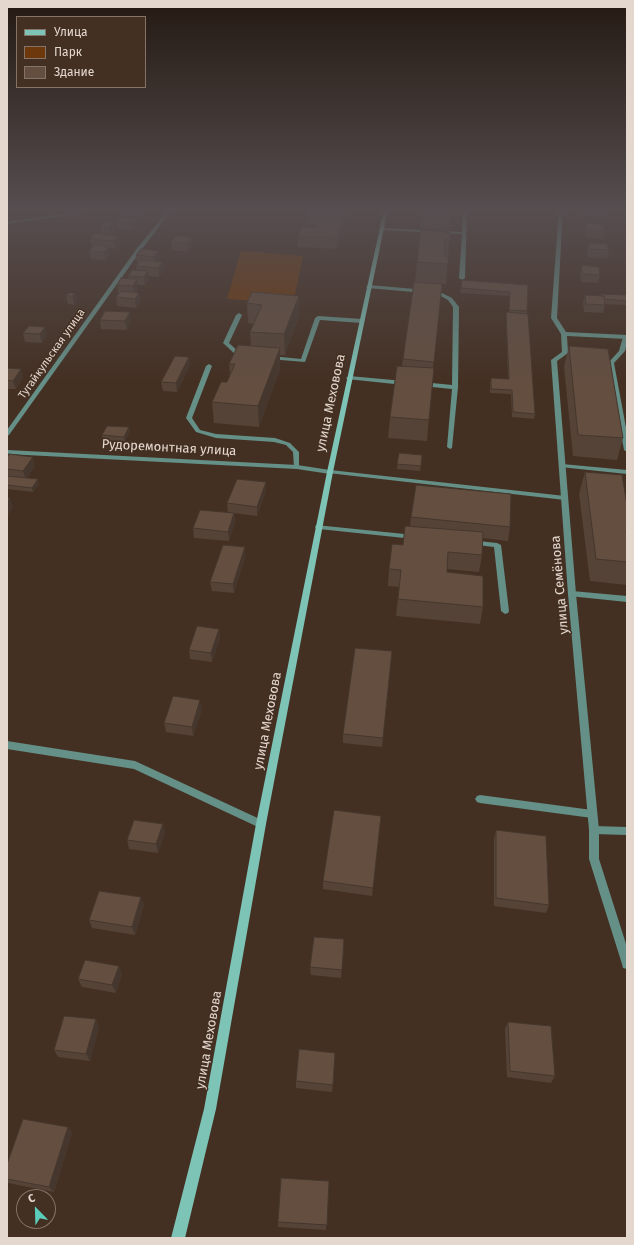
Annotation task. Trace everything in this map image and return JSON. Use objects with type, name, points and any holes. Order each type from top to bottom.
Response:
[{"type":"street","name":"Тугайкульская улица","points":[[7,434],[126,267]]},
{"type":"street","name":"улица Меховова","points":[[178,1238],[210,1109],[261,824],[330,472],[373,267]]},
{"type":"street","points":[[462,267],[462,278]]},
{"type":"street","name":"улица Семёнова","points":[[557,267],[554,318],[564,334],[565,354],[554,360],[572,594],[594,830],[594,859],[627,964]]},
{"type":"street","points":[[369,287],[438,293],[450,299],[456,307],[455,387],[450,447]]},
{"type":"street","points":[[239,314],[226,343],[238,354],[252,356]]},
{"type":"street","points":[[267,357],[303,361],[318,318],[362,321]]},
{"type":"street","points":[[564,334],[626,337],[625,351],[611,363],[627,450]]},
{"type":"street","points":[[209,366],[189,418],[198,431],[216,436],[275,440],[288,444],[296,452],[297,467]]},
{"type":"street","points":[[349,378],[410,383]]},
{"type":"street","points":[[417,384],[455,387]]},
{"type":"street","name":"Рудоремонтная улица","points":[[7,452],[297,467],[565,498]]},
{"type":"street","points":[[562,466],[627,472]]},
{"type":"street","points":[[320,527],[420,537]]},
{"type":"street","points":[[466,542],[497,545],[505,611]]},
{"type":"street","points":[[572,594],[627,599]]},
{"type":"street","points":[[7,745],[135,765],[261,824]]},
{"type":"street","points":[[480,799],[592,814]]},
{"type":"street","points":[[594,830],[627,831]]},
{"type":"green space","points":[[236,267],[301,267],[293,304],[227,299]]},
{"type":"building","points":[[582,267],[599,267],[600,275],[582,274]]},
{"type":"building","points":[[132,270],[148,271],[144,277],[128,276]]},
{"type":"building","points":[[121,278],[137,279],[133,286],[117,285]]},
{"type":"building","points":[[462,280],[528,285],[527,311],[509,310],[510,292],[461,288]]},
{"type":"building","points":[[414,282],[442,284],[434,362],[403,359]]},
{"type":"building","points":[[121,291],[139,293],[135,299],[116,297]]},
{"type":"building","points":[[252,292],[299,296],[284,334],[250,332],[262,305],[247,303]]},
{"type":"building","points":[[69,293],[75,293],[73,296],[66,296]]},
{"type":"building","points":[[601,294],[626,295],[627,301],[604,299],[604,296],[601,296]]},
{"type":"building","points":[[585,295],[604,296],[605,305],[586,304]]},
{"type":"building","points":[[105,311],[130,312],[125,321],[100,320]]},
{"type":"building","points":[[506,312],[528,314],[535,414],[513,412],[512,390],[491,389],[491,378],[509,379]]},
{"type":"building","points":[[29,326],[45,327],[40,334],[23,333]]},
{"type":"building","points":[[238,345],[280,348],[258,406],[212,402],[221,382],[227,382],[235,364],[229,364]]},
{"type":"building","points":[[569,346],[608,349],[623,438],[578,435]]},
{"type":"building","points":[[175,356],[189,357],[176,383],[161,382]]},
{"type":"building","points":[[397,366],[434,368],[429,420],[390,417]]},
{"type":"building","points":[[7,368],[21,369],[13,381],[7,380]]},
{"type":"building","points":[[107,426],[129,427],[124,437],[102,435]]},
{"type":"building","points":[[399,453],[422,455],[421,466],[397,464]]},
{"type":"building","points":[[9,454],[33,457],[23,471],[7,469],[7,458]]},
{"type":"building","points":[[585,472],[622,475],[627,505],[627,562],[596,559]]},
{"type":"building","points":[[7,476],[38,479],[32,488],[7,485]]},
{"type":"building","points":[[237,479],[266,482],[257,507],[227,503]]},
{"type":"building","points":[[416,485],[511,494],[510,527],[411,517]]},
{"type":"building","points":[[200,510],[234,513],[228,532],[193,528]]},
{"type":"building","points":[[405,526],[483,532],[482,555],[448,552],[447,572],[483,576],[483,607],[398,599],[401,570],[389,569],[392,544],[403,545]]},
{"type":"building","points":[[223,545],[245,547],[233,584],[210,582]]},
{"type":"building","points":[[197,626],[219,629],[211,653],[189,650]]},
{"type":"building","points":[[355,648],[392,651],[383,738],[343,734]]},
{"type":"building","points":[[173,696],[200,700],[192,727],[164,723]]},
{"type":"building","points":[[334,810],[381,816],[373,888],[323,881]]},
{"type":"building","points":[[134,820],[163,824],[156,844],[127,840]]},
{"type":"building","points":[[496,830],[546,836],[549,905],[496,898]]},
{"type":"building","points":[[99,891],[141,897],[132,927],[89,920]]},
{"type":"building","points":[[314,937],[344,939],[342,970],[310,967]]},
{"type":"building","points":[[85,960],[119,966],[112,985],[78,979]]},
{"type":"building","points":[[64,1016],[96,1019],[86,1054],[54,1050]]},
{"type":"building","points":[[508,1022],[551,1026],[555,1076],[510,1071]]},
{"type":"building","points":[[299,1049],[335,1053],[333,1085],[296,1081]]},
{"type":"building","points":[[23,1119],[68,1127],[49,1187],[7,1179],[7,1164]]},
{"type":"building","points":[[281,1178],[329,1181],[327,1225],[278,1222]]}]
